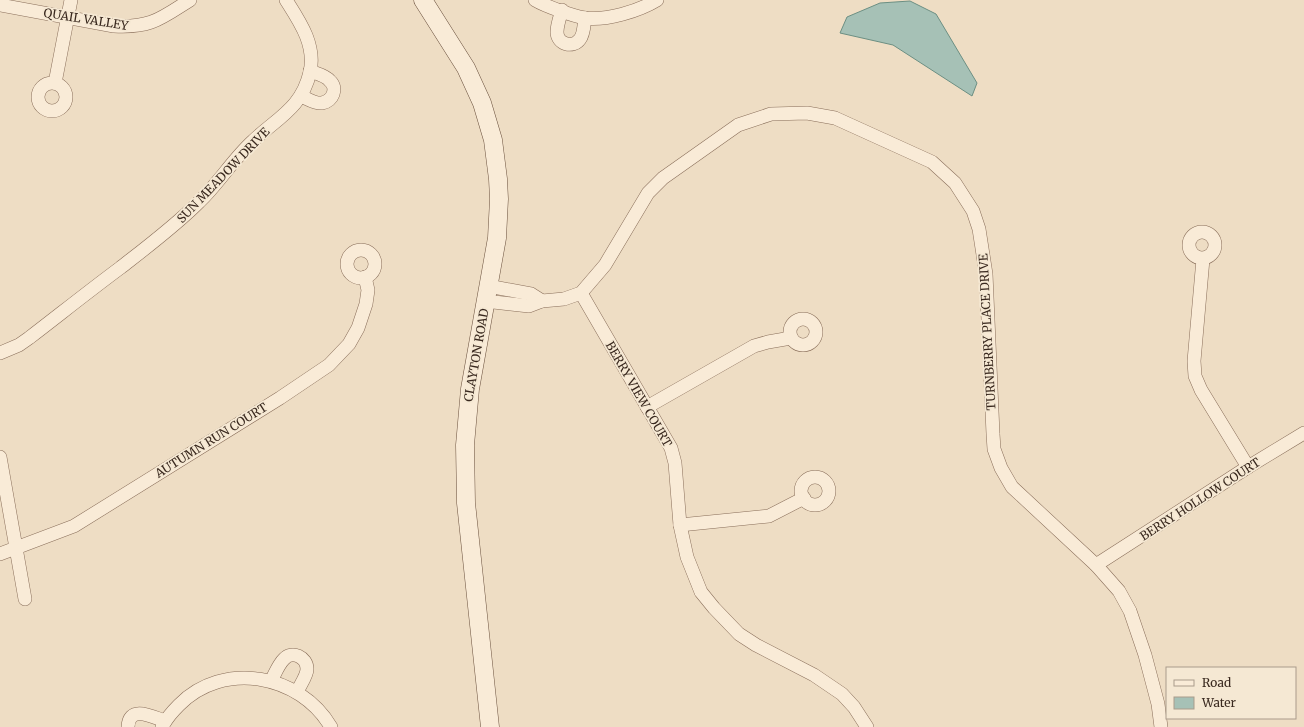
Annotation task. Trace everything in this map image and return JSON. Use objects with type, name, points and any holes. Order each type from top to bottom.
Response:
[{"type":"main road","name":"CLAYTON ROAD","points":[[423,0],[469,74],[482,103],[493,140],[498,179],[499,218],[470,390],[466,427],[465,465],[466,503],[490,727]]},
{"type":"street","points":[[55,83],[71,0]]},
{"type":"street","name":"QUAIL VALLEY","points":[[0,5],[114,26],[130,27],[143,25],[158,20],[190,0]]},
{"type":"street","name":"SUN MEADOW DRIVE","points":[[0,353],[19,345],[29,338],[179,221],[212,189],[254,140],[288,112],[301,96],[310,71],[311,56],[309,41],[303,27],[286,0]]},
{"type":"street","points":[[535,0],[542,4],[585,18],[603,18],[637,10],[657,0]]},
{"type":"street","points":[[562,10],[557,34],[560,41],[564,44],[573,44],[579,41],[585,18]]},
{"type":"street","points":[[301,96],[318,103],[326,102],[332,96],[334,88],[330,80],[310,71]]},
{"type":"street","name":"TURNBERRY PLACE DRIVE","points":[[581,293],[605,265],[648,193],[663,178],[738,125],[771,114],[807,113],[835,118],[932,162],[955,184],[973,211],[979,229],[986,274],[993,442],[1001,468],[1012,487],[1096,565],[1119,591],[1130,610],[1145,655],[1158,704],[1161,727]]},
{"type":"street","points":[[1203,259],[1194,361],[1195,376],[1200,390],[1248,468]]},
{"type":"street","name":"AUTUMN RUN COURT","points":[[0,554],[74,526],[273,402],[329,365],[349,344],[362,318],[368,290],[365,277]]},
{"type":"street","points":[[487,294],[531,294],[542,301],[564,299],[581,293]]},
{"type":"street","name":"BERRY VIEW COURT","points":[[581,293],[671,448],[675,463],[680,525],[687,557],[701,592],[739,634],[756,645],[814,675],[842,694],[854,707],[867,727]]},
{"type":"street","points":[[647,407],[754,346],[791,338]]},
{"type":"street","name":"BERRY HOLLOW COURT","points":[[1096,565],[1304,433]]},
{"type":"street","points":[[0,457],[25,599]]},
{"type":"street","points":[[680,525],[769,516],[804,498]]},
{"type":"street","points":[[271,682],[285,657],[290,655],[299,656],[304,659],[307,668],[297,692]]},
{"type":"street","points":[[128,727],[130,719],[138,713],[147,714],[164,724],[184,700],[196,692],[218,682],[248,677],[282,684],[297,692],[316,707],[331,727]]},
{"type":"water","points":[[910,1],[936,14],[977,83],[972,96],[893,45],[840,33],[847,17],[880,3]]}]
